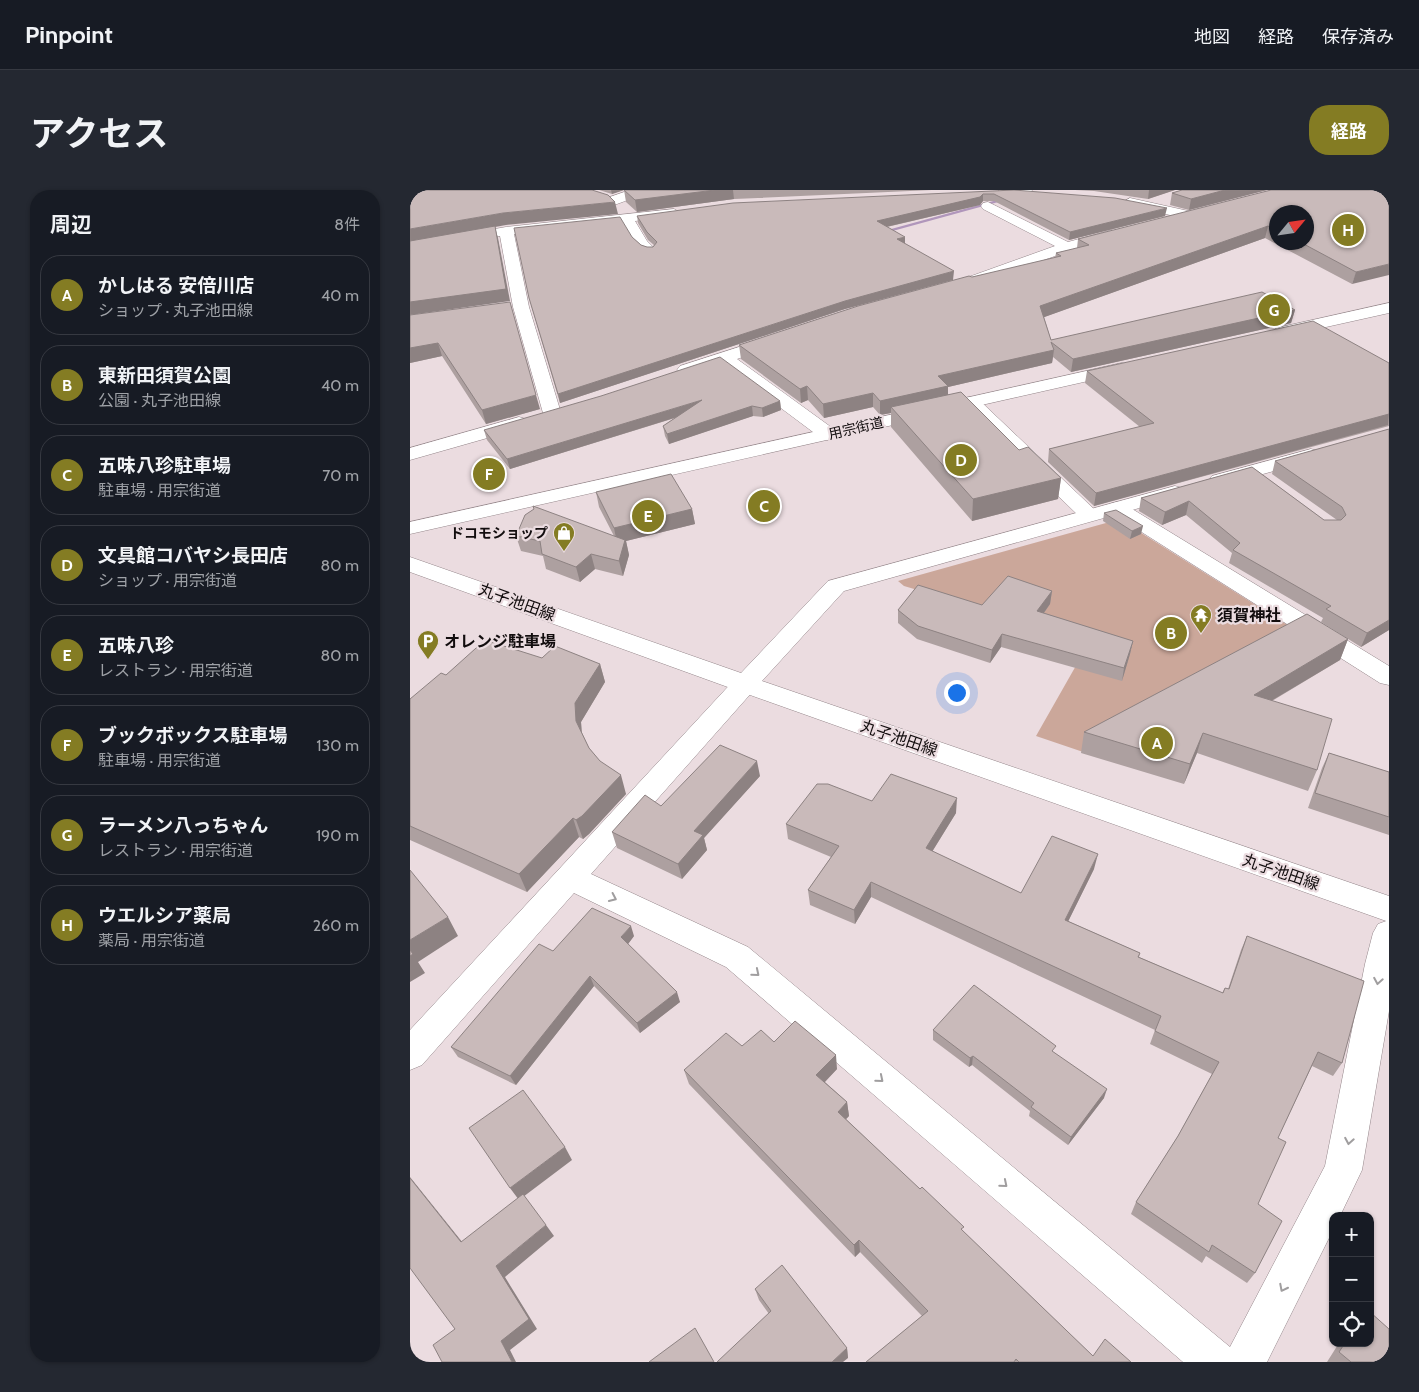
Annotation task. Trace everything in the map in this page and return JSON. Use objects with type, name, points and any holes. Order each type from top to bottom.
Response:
[{"type":"street","points":[[612,201],[642,190]]},
{"type":"street","points":[[1020,191],[986,200],[1067,247]]},
{"type":"street","points":[[596,195],[623,207],[642,244],[649,250]]},
{"type":"street","points":[[1112,199],[1149,205],[1188,215]]},
{"type":"street","points":[[1149,205],[1167,199]]},
{"type":"street","points":[[410,248],[506,231],[690,210]]},
{"type":"street","points":[[1150,224],[1206,211]]},
{"type":"street","points":[[506,231],[521,306],[552,413]]},
{"type":"street","points":[[957,285],[986,277],[1067,247],[1123,231]]},
{"type":"street","points":[[502,309],[521,306]]},
{"type":"street","points":[[1265,336],[1389,308]]},
{"type":"street","points":[[669,376],[788,336]]},
{"type":"street","points":[[724,358],[828,434]]},
{"type":"street","name":"用宗街道","points":[[410,528],[1141,364]]},
{"type":"street","points":[[971,402],[1089,515]]},
{"type":"street","points":[[410,454],[570,408]]},
{"type":"street","points":[[410,1054],[569,877],[836,586],[1334,448]]},
{"type":"street","points":[[1252,471],[1274,488]]},
{"type":"street","points":[[1117,508],[1389,677]]},
{"type":"street","name":"丸子池田線","points":[[410,564],[745,684],[1389,909]]},
{"type":"street","points":[[569,877],[737,957],[1215,1362]]},
{"type":"street","points":[[1245,1362],[1343,1170],[1381,964],[1389,933]]},
{"type":"shaded area","points":[[1106,523],[1127,524],[1289,626],[1092,755],[1036,736],[1090,641],[904,586],[898,581]]},
{"type":"building","points":[[410,190],[592,190],[608,195],[615,202],[503,213],[410,229]]},
{"type":"building","points":[[624,190],[715,190],[635,200]]},
{"type":"building","points":[[1014,190],[1115,198],[1167,208],[1070,232],[994,194],[983,194],[980,197],[877,221],[905,237],[897,239],[954,271],[845,301],[558,394],[529,298],[514,228],[620,217],[632,237],[641,245],[653,247],[657,242],[647,232],[637,216],[733,203]]},
{"type":"building","points":[[1182,190],[1225,190],[1191,199],[1172,193]]},
{"type":"building","points":[[1271,190],[1389,190],[1389,264],[1356,272],[1314,250],[1314,205],[1269,205],[1269,226],[1040,306],[1051,340],[1262,292],[1295,310],[1073,359],[1051,342],[1054,350],[938,376],[948,386],[880,401],[873,393],[823,404],[807,386],[800,389],[739,345],[858,306],[969,276],[972,277],[1061,256],[1056,253],[1089,245],[1078,239]]},
{"type":"building","points":[[495,226],[506,289],[410,302],[410,241]]},
{"type":"building","points":[[510,302],[536,395],[482,410],[438,343],[410,348],[410,315]]},
{"type":"building","points":[[1313,321],[1389,363],[1389,414],[1096,493],[1049,449],[1154,423],[1087,371]]},
{"type":"building","points":[[720,357],[780,401],[762,408],[752,406],[667,434],[663,426],[702,400],[507,459],[484,430],[601,396]]},
{"type":"building","points":[[961,392],[1019,450],[1028,447],[1061,478],[973,499],[891,407]]},
{"type":"building","points":[[1389,429],[1389,620],[1367,633],[1326,609],[1331,606],[1233,550],[1240,543],[1189,501],[1165,512],[1141,498],[1252,467],[1324,520],[1341,520],[1346,515],[1342,507],[1275,461]]},
{"type":"building","points":[[671,474],[692,509],[614,528],[596,492]]},
{"type":"building","points":[[533,506],[625,540],[619,561],[591,554],[576,567],[542,554],[540,541],[516,536],[525,515],[534,509]]},
{"type":"building","points":[[1116,510],[1143,526],[1132,531],[1104,513]]},
{"type":"building","points":[[1008,576],[1052,591],[1037,611],[1133,641],[1124,668],[1002,634],[992,650],[918,626],[898,610],[918,585],[982,605]]},
{"type":"building","points":[[1307,614],[1348,639],[1254,695],[1332,719],[1317,770],[1203,733],[1190,764],[1084,732]]},
{"type":"building","points":[[485,640],[542,658],[555,646],[600,664],[575,703],[576,721],[589,748],[600,761],[621,775],[582,816],[576,820],[573,818],[519,874],[410,826],[410,699],[441,673],[446,675]]},
{"type":"building","points":[[720,745],[757,761],[694,831],[703,835],[678,864],[612,832],[645,795],[661,806]]},
{"type":"building","points":[[1329,753],[1389,772],[1389,817],[1315,793]]},
{"type":"building","points":[[891,774],[957,798],[926,848],[1021,893],[1052,836],[1098,854],[1065,920],[1140,953],[1138,957],[1223,993],[1225,988],[1229,989],[1247,936],[1364,981],[1342,1063],[1318,1052],[1278,1138],[1286,1142],[1258,1204],[1282,1221],[1255,1273],[1212,1245],[1209,1252],[1136,1202],[1178,1136],[1219,1062],[1155,1031],[1161,1016],[871,882],[854,910],[808,890],[839,846],[786,824],[817,784],[828,784],[872,801]]},
{"type":"building","points":[[410,870],[448,917],[410,940]]},
{"type":"building","points":[[592,908],[631,926],[621,937],[677,992],[637,1023],[590,976],[510,1076],[451,1047],[539,944],[553,951]]},
{"type":"building","points":[[974,985],[1056,1046],[1052,1051],[1107,1089],[1071,1137],[1031,1107],[1034,1103],[973,1056],[970,1058],[933,1030]]},
{"type":"building","points":[[795,1021],[836,1055],[816,1075],[847,1102],[838,1112],[920,1189],[922,1187],[964,1227],[961,1229],[1093,1356],[1105,1339],[1131,1362],[1019,1362],[1016,1359],[1014,1362],[866,1362],[928,1311],[859,1240],[854,1245],[684,1070],[726,1033],[742,1046],[761,1030],[774,1042]]},
{"type":"building","points":[[523,1090],[565,1147],[510,1188],[469,1128]]},
{"type":"building","points":[[410,1178],[461,1242],[523,1194],[546,1225],[496,1266],[529,1319],[501,1341],[512,1362],[442,1362],[433,1345],[455,1329],[410,1268]]},
{"type":"building","points":[[782,1265],[847,1348],[832,1362],[717,1362],[771,1311],[755,1289]]},
{"type":"building","points":[[1374,1316],[1389,1329],[1389,1362],[1351,1362],[1339,1352],[1342,1347],[1374,1347]]},
{"type":"building","points":[[695,1328],[714,1362],[649,1362]]},
{"type":"waterway","points":[[876,234],[999,201]]},
{"type":"place","name":"ウエルシア薬局","points":[[1348,230]]},
{"type":"place","name":"ラーメン八っちゃん","points":[[1274,310]]},
{"type":"place","name":"文具館コバヤシ長田店","points":[[961,460]]},
{"type":"place","name":"ブックボックス駐車場","points":[[489,474]]},
{"type":"place","name":"五味八珍駐車場","points":[[764,506]]},
{"type":"place","name":"五味八珍","points":[[648,516]]},
{"type":"place","name":"ドコモショップ","points":[[564,552]]},
{"type":"place","name":"東新田須賀公園","points":[[1171,633]]},
{"type":"place","name":"須賀神社","points":[[1201,634]]},
{"type":"place","name":"オレンジ駐車場","points":[[428,660]]},
{"type":"place","name":"かしはる 安倍川店","points":[[1157,743]]}]
